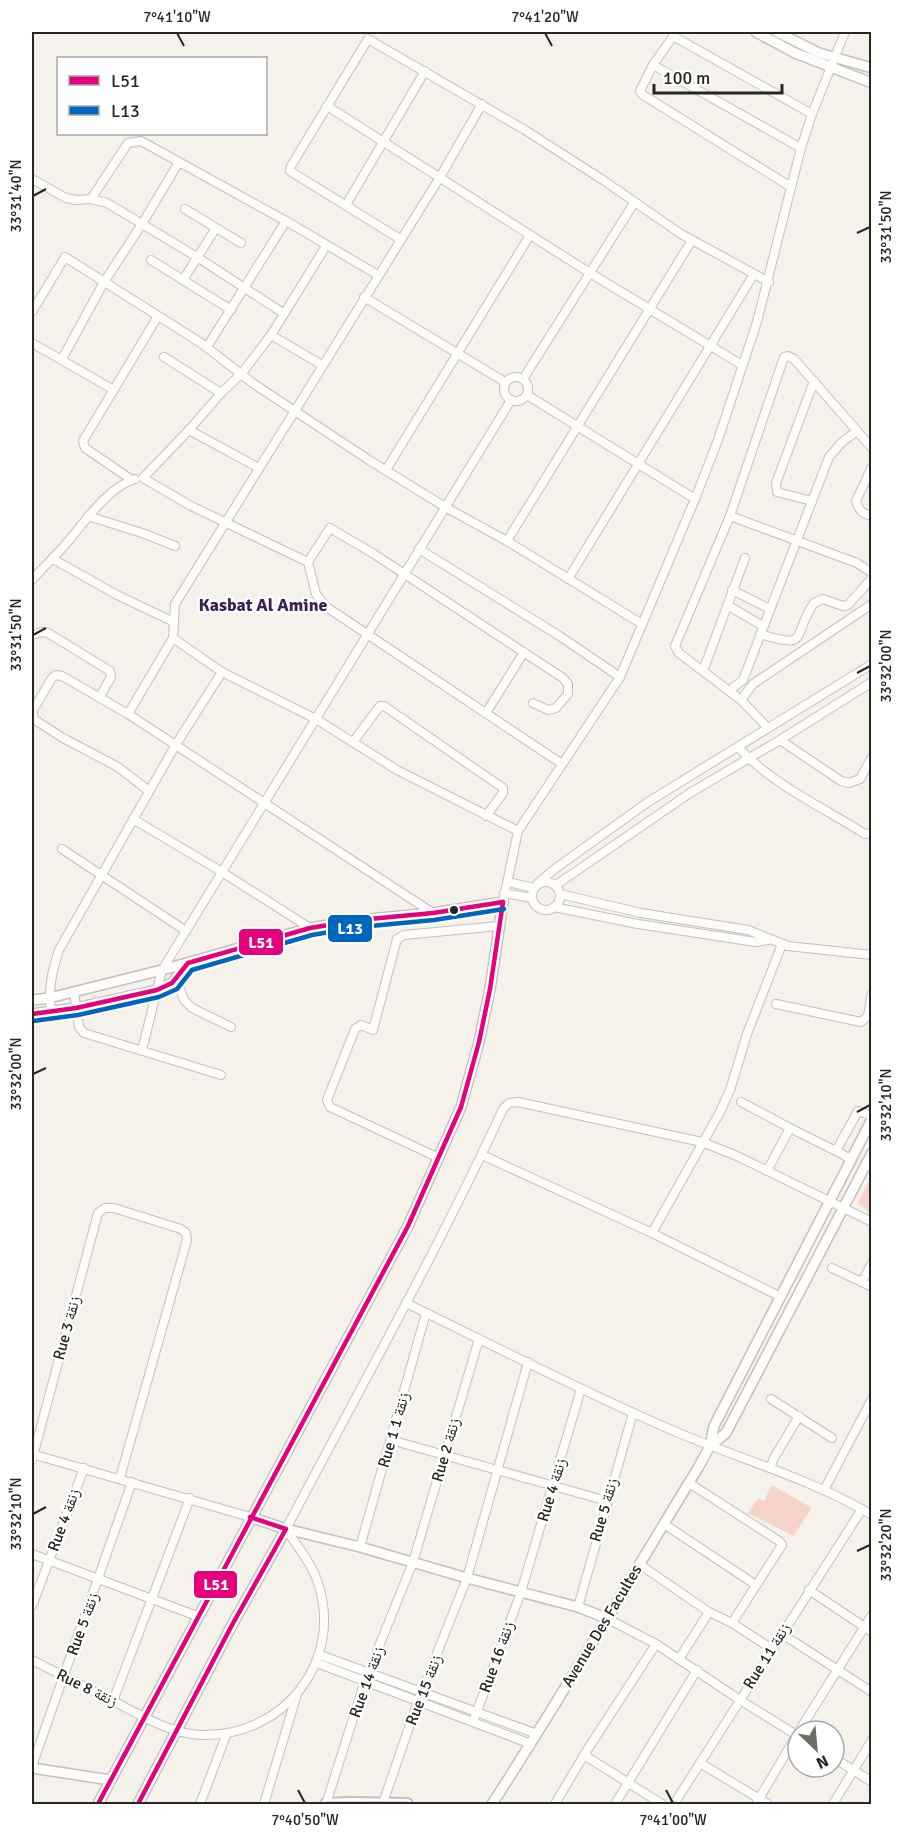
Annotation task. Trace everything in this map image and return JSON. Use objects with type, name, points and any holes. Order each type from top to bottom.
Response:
[{"type":"main road","points":[[326,1804],[407,1804]]},
{"type":"street","points":[[756,32],[795,53],[872,83]]},
{"type":"street","points":[[777,32],[812,50],[872,68]]},
{"type":"street","points":[[98,1804],[408,1226],[461,1107],[479,1042],[490,988],[503,897],[518,831],[620,677],[695,499],[718,440],[769,282],[801,148],[845,32]]},
{"type":"street","points":[[791,187],[640,91],[653,65],[674,34],[812,114]]},
{"type":"street","points":[[400,239],[290,171],[368,39],[482,104],[693,240],[769,282]]},
{"type":"street","points":[[653,65],[801,148]]},
{"type":"street","points":[[346,205],[425,71]]},
{"type":"street","points":[[128,714],[173,638],[175,604],[440,177],[482,104]]},
{"type":"street","points":[[327,106],[590,273],[742,364]]},
{"type":"street","points":[[91,199],[128,143],[141,141],[378,275]]},
{"type":"street","points":[[62,359],[104,282],[179,162]]},
{"type":"street","points":[[32,179],[66,198],[91,199],[107,203],[197,257],[283,314]]},
{"type":"street","points":[[523,379],[634,203]]},
{"type":"street","points":[[185,209],[241,243]]},
{"type":"street","points":[[207,347],[286,221]]},
{"type":"street","points":[[183,280],[216,228]]},
{"type":"street","points":[[386,471],[530,235]]},
{"type":"street","points":[[507,541],[693,240]]},
{"type":"street","points":[[32,580],[88,516],[116,490],[132,480],[143,478],[242,373],[271,335],[326,246]]},
{"type":"street","points":[[32,312],[64,257],[207,347],[254,384],[386,471],[507,541],[642,624]]},
{"type":"street","points":[[150,260],[231,310]]},
{"type":"street","points":[[568,579],[754,274]]},
{"type":"street","points":[[364,297],[505,382]]},
{"type":"street","points":[[132,480],[85,448],[82,441],[158,316]]},
{"type":"street","points":[[271,335],[322,365]]},
{"type":"street","points":[[32,343],[114,390]]},
{"type":"street","points":[[164,357],[221,393]]},
{"type":"street","points":[[768,728],[730,690],[679,653],[675,646],[730,516],[784,357],[794,359],[872,448]]},
{"type":"street","points":[[512,377],[523,379],[528,384],[527,395],[518,401],[511,400],[504,390],[505,382],[512,377]]},
{"type":"street","points":[[812,501],[777,492],[776,483],[814,381]]},
{"type":"street","points":[[527,395],[695,499]]},
{"type":"street","points":[[142,1050],[162,970],[511,400]]},
{"type":"street","points":[[189,430],[259,468]]},
{"type":"street","points":[[730,690],[743,680],[829,457],[842,442],[857,431]]},
{"type":"street","points":[[872,467],[856,501],[858,508],[864,514],[872,516]]},
{"type":"street","points":[[143,478],[226,523],[309,562]]},
{"type":"street","points":[[88,516],[176,546]]},
{"type":"street","points":[[730,516],[857,563],[872,573]]},
{"type":"street","points":[[533,703],[548,710],[556,708],[568,693],[569,688],[563,678],[330,528],[309,562],[319,600],[366,635],[562,764]]},
{"type":"street","points":[[419,549],[558,635],[620,677]]},
{"type":"street","points":[[703,671],[745,558]]},
{"type":"street","points":[[52,559],[117,595],[174,622]]},
{"type":"street","points":[[727,605],[762,630],[787,642],[794,641],[799,636],[814,603],[823,600],[843,606],[848,605],[872,578]]},
{"type":"street","points":[[732,590],[770,609]]},
{"type":"street","points":[[741,700],[753,684],[872,604]]},
{"type":"street","points":[[32,635],[48,633],[110,670],[111,677],[99,698]]},
{"type":"street","points":[[173,638],[222,672],[316,718],[397,770],[518,831]]},
{"type":"street","points":[[486,713],[524,652]]},
{"type":"street","points":[[508,882],[536,886],[547,882],[556,885],[560,894],[558,904],[554,907],[540,909],[532,898],[536,886],[556,868],[648,802],[872,664]]},
{"type":"street","points":[[51,1011],[49,998],[51,972],[60,950],[149,790],[222,672]]},
{"type":"street","points":[[149,790],[118,766],[63,738],[35,720],[32,712],[34,702],[51,678],[56,675],[62,676],[128,714],[433,913]]},
{"type":"street","points":[[556,885],[690,793],[872,682]]},
{"type":"street","points":[[353,742],[380,706],[384,706],[503,788],[503,793],[486,816]]},
{"type":"street","points":[[780,740],[841,781],[849,783],[860,779],[872,757]]},
{"type":"street","points":[[738,747],[749,759],[782,783],[864,834],[872,833]]},
{"type":"street","points":[[133,819],[310,928]]},
{"type":"street","points":[[62,849],[186,931]]},
{"type":"street","points":[[560,894],[641,913],[748,930],[782,944],[872,955]]},
{"type":"street","points":[[32,1000],[49,998],[162,970],[310,928],[359,920],[433,913],[503,897],[532,898]]},
{"type":"street","points":[[554,907],[638,924],[756,942],[768,940]]},
{"type":"street","points":[[439,1158],[330,1107],[327,1100],[355,1029],[360,1025],[373,1030],[397,939],[404,935],[498,926]]},
{"type":"street","points":[[652,1233],[730,1090],[747,1034],[782,944]]},
{"type":"street","points":[[32,1014],[76,1008],[157,990],[168,986],[188,963]]},
{"type":"street","points":[[176,979],[184,1000],[192,1008],[231,1027]]},
{"type":"street","points":[[74,992],[79,1027],[84,1033],[221,1075]]},
{"type":"street","points":[[776,1004],[861,1022],[868,1016],[872,993]]},
{"type":"street","points":[[741,1102],[851,1159]]},
{"type":"street","points":[[138,1804],[406,1303],[503,1109],[509,1103],[702,1142],[872,1222]]},
{"type":"street","points":[[710,1446],[714,1426],[872,1117],[858,1111],[836,1151]]},
{"type":"street","points":[[767,1171],[790,1128]]},
{"type":"street","points":[[710,1446],[726,1433],[872,1153]]},
{"type":"street","points":[[482,1155],[652,1233],[781,1297]]},
{"type":"street","name":"Rue 3 زنقة","points":[[32,1456],[98,1213],[105,1208],[114,1208],[182,1228],[187,1240],[120,1478]]},
{"type":"street","points":[[862,1282],[872,1263]]},
{"type":"street","points":[[832,1268],[872,1287]]},
{"type":"street","points":[[406,1303],[633,1413],[710,1446],[824,1490],[872,1515]]},
{"type":"street","name":"Rue 1 زنقة 1","points":[[360,1547],[426,1313]]},
{"type":"street","name":"Rue 2 زنقة","points":[[413,1562],[479,1339]]},
{"type":"street","points":[[467,1578],[528,1362]]},
{"type":"street","name":"Rue 4 زنقة","points":[[522,1592],[581,1389]]},
{"type":"street","points":[[771,1399],[832,1438]]},
{"type":"street","points":[[824,1490],[872,1399]]},
{"type":"street","name":"Rue 5 زنقة","points":[[578,1607],[633,1413]]},
{"type":"street","points":[[770,1468],[799,1416]]},
{"type":"street","points":[[391,1440],[607,1501]]},
{"type":"street","name":"Avenue Des Facultes","points":[[492,1804],[531,1744],[710,1446]]},
{"type":"street","points":[[32,1456],[190,1498],[286,1529],[578,1607],[606,1618],[656,1644],[740,1700],[786,1727]]},
{"type":"street","name":"Rue 4 زنقة","points":[[32,1606],[84,1468]]},
{"type":"street","name":"Rue 5 زنقة","points":[[32,1767],[132,1482]]},
{"type":"street","points":[[689,1483],[782,1545],[732,1623]]},
{"type":"street","points":[[113,1701],[190,1498]]},
{"type":"street","name":"Rue 11 زنقة","points":[[674,1804],[862,1509]]},
{"type":"street","points":[[664,1524],[756,1585]]},
{"type":"street","points":[[264,1804],[298,1693],[317,1664],[324,1632],[324,1608],[318,1583],[309,1564],[286,1529]]},
{"type":"street","points":[[32,1554],[198,1616]]},
{"type":"street","name":"Rue 14 زنقة","points":[[326,1804],[365,1681],[413,1562]]},
{"type":"street","points":[[639,1564],[709,1612],[732,1623],[772,1649]]},
{"type":"street","name":"Rue 15 زنقة","points":[[383,1803],[418,1701],[467,1578]]},
{"type":"street","points":[[809,1590],[868,1629]]},
{"type":"street","name":"Rue 16 زنقة","points":[[473,1722],[522,1592]]},
{"type":"street","points":[[679,1659],[709,1612]]},
{"type":"street","points":[[807,1719],[838,1670],[868,1629],[872,1615]]},
{"type":"street","points":[[782,1634],[872,1692]]},
{"type":"street","points":[[555,1804],[656,1644]]},
{"type":"street","points":[[320,1655],[537,1734]]},
{"type":"street","name":"Rue 8 زنقة","points":[[32,1660],[143,1717],[178,1731],[202,1735],[248,1728],[265,1720],[298,1693]]},
{"type":"street","points":[[317,1664],[531,1744]]},
{"type":"street","points":[[615,1804],[697,1670]]},
{"type":"street","points":[[200,1804],[227,1733]]},
{"type":"street","points":[[833,1804],[872,1740]]},
{"type":"street","points":[[758,1802],[786,1754]]},
{"type":"street","points":[[584,1755],[662,1804]]},
{"type":"street","points":[[700,1763],[758,1802],[768,1804]]},
{"type":"street","points":[[846,1766],[872,1782]]},
{"type":"street","points":[[32,1767],[110,1780]]},
{"type":"shaded area","points":[[871,1177],[871,1214],[858,1203]]},
{"type":"shaded area","points":[[772,1485],[812,1508],[793,1536],[748,1513],[758,1498],[764,1501]]},
{"type":"transit line","name":"L51","points":[[32,1014],[76,1008],[157,990],[172,983],[188,963],[310,928],[503,902]]},
{"type":"transit line","name":"L51","points":[[98,1804],[408,1226],[461,1107],[479,1042],[490,989],[503,902]]},
{"type":"transit line","name":"L13","points":[[33,1021],[78,1015],[159,997],[177,989],[192,970],[312,935],[504,909]]},
{"type":"transit line","name":"L51","points":[[138,1804],[232,1625],[286,1529],[250,1517]]},
{"type":"transit line","name":"L51","points":[[326,1804],[407,1804]]},
{"type":"district","name":"Kasbat Al Amine","points":[[263,605]]}]
